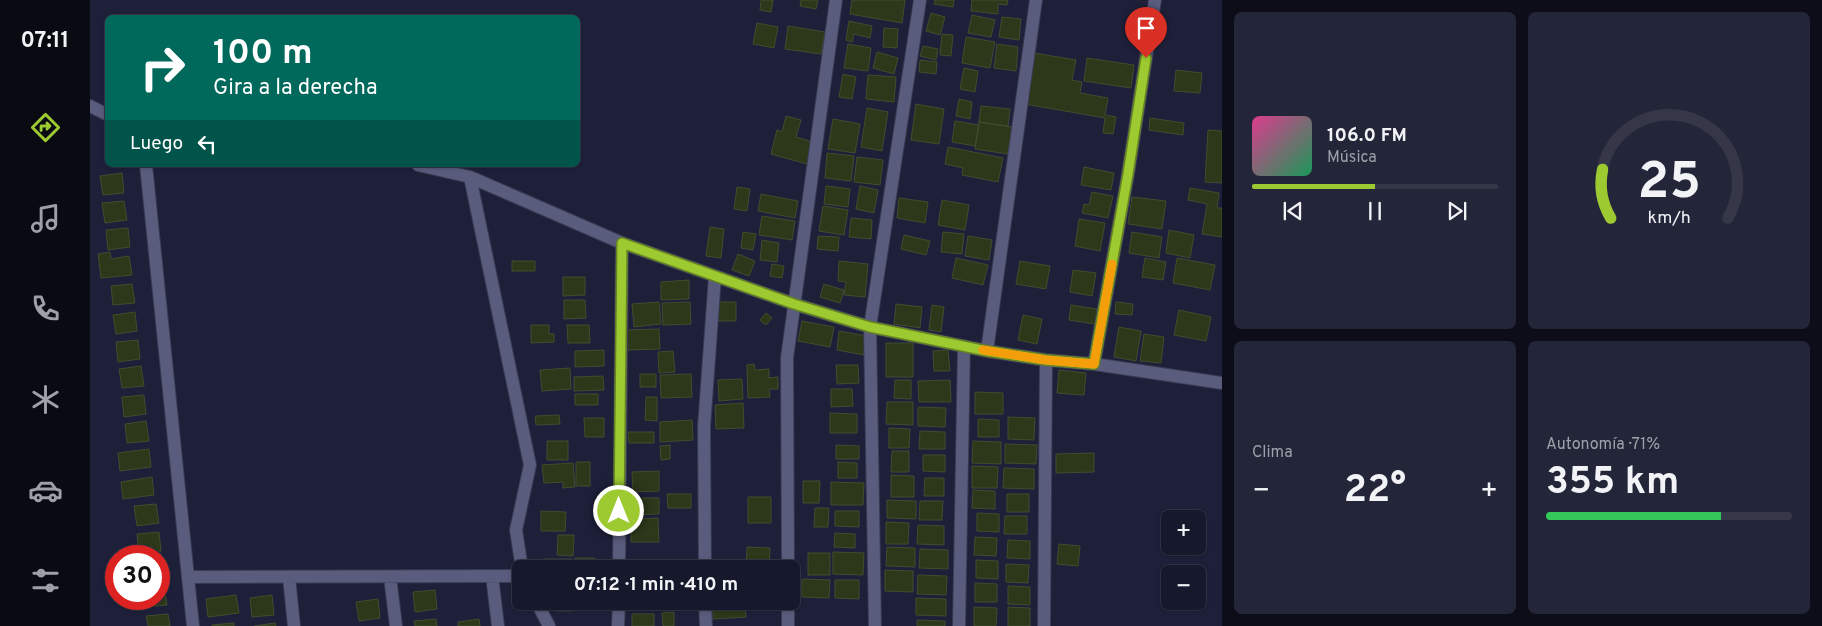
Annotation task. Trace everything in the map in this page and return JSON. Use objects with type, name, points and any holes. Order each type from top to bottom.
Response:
[{"type":"street","points":[[788,560],[786,358],[836,0]]},
{"type":"street","points":[[874,626],[870,327],[920,0]]},
{"type":"street","points":[[987,351],[1036,0]]},
{"type":"street","points":[[1094,364],[1128,174],[1154,0]]},
{"type":"street","points":[[90,106],[105,114]]},
{"type":"street","points":[[146,167],[193,626]]},
{"type":"street","points":[[427,167],[470,177],[622,243],[794,304],[870,327],[987,351],[1046,360],[1222,380]]},
{"type":"street","points":[[470,177],[530,465],[516,530],[521,560]]},
{"type":"street","points":[[619,560],[622,243]]},
{"type":"street","points":[[705,560],[704,427],[715,276]]},
{"type":"street","points":[[959,626],[964,346]]},
{"type":"street","points":[[1044,626],[1046,360]]},
{"type":"street","points":[[492,576],[498,626]]},
{"type":"street","points":[[188,577],[512,576]]},
{"type":"street","points":[[289,577],[294,626]]},
{"type":"street","points":[[390,577],[396,626]]},
{"type":"street","points":[[541,610],[549,626]]},
{"type":"street","points":[[618,626],[619,610]]},
{"type":"street","points":[[705,610],[706,626]]},
{"type":"street","points":[[788,610],[788,626]]},
{"type":"building","points":[[761,0],[773,0],[771,12],[760,10]]},
{"type":"building","points":[[801,0],[818,0],[816,9],[800,6]]},
{"type":"building","points":[[852,0],[905,0],[902,23],[850,14]]},
{"type":"building","points":[[935,0],[954,0],[953,7],[934,4]]},
{"type":"building","points":[[972,0],[1008,0],[1007,5],[998,4],[998,14],[971,11]]},
{"type":"building","points":[[931,13],[945,17],[940,35],[926,31]]},
{"type":"building","points":[[972,15],[995,20],[991,37],[968,33]]},
{"type":"building","points":[[1002,17],[1021,19],[1019,40],[999,37]]},
{"type":"building","points":[[849,21],[872,26],[870,38],[854,34],[852,42],[846,40]]},
{"type":"building","points":[[757,23],[778,27],[774,48],[753,44]]},
{"type":"building","points":[[788,26],[825,32],[821,54],[785,49]]},
{"type":"building","points":[[884,28],[898,29],[897,48],[883,47]]},
{"type":"building","points":[[942,34],[953,35],[951,56],[940,55]]},
{"type":"building","points":[[966,37],[995,42],[990,68],[962,63]]},
{"type":"building","points":[[848,44],[871,48],[868,71],[844,68]]},
{"type":"building","points":[[997,44],[1018,47],[1016,71],[994,68]]},
{"type":"building","points":[[923,46],[938,49],[936,60],[920,56]]},
{"type":"building","points":[[877,52],[898,58],[894,74],[873,68]]},
{"type":"building","points":[[1034,53],[1076,60],[1072,80],[1082,82],[1080,93],[1108,98],[1105,115],[1116,117],[1113,134],[1103,133],[1105,118],[1025,104]]},
{"type":"building","points":[[1087,58],[1134,65],[1131,88],[1084,81]]},
{"type":"building","points":[[920,60],[937,62],[936,74],[919,72]]},
{"type":"building","points":[[964,68],[978,71],[975,92],[960,89]]},
{"type":"building","points":[[1176,70],[1202,73],[1200,93],[1174,91]]},
{"type":"building","points":[[843,74],[856,77],[852,99],[839,97]]},
{"type":"building","points":[[868,75],[896,77],[894,102],[866,99]]},
{"type":"building","points":[[959,99],[972,102],[970,119],[956,116]]},
{"type":"building","points":[[916,104],[944,109],[939,144],[911,140]]},
{"type":"building","points":[[981,106],[1010,109],[1008,126],[979,122]]},
{"type":"building","points":[[867,108],[888,112],[882,151],[861,147]]},
{"type":"building","points":[[786,116],[801,120],[796,137],[813,142],[807,164],[771,154],[777,130],[782,132]]},
{"type":"building","points":[[1150,118],[1184,123],[1183,135],[1149,130]]},
{"type":"building","points":[[833,119],[860,124],[855,153],[828,149]]},
{"type":"building","points":[[955,121],[979,125],[975,146],[952,142]]},
{"type":"building","points":[[979,122],[1012,127],[1008,154],[975,149]]},
{"type":"building","points":[[1208,130],[1222,131],[1222,183],[1205,182]]},
{"type":"building","points":[[948,147],[1003,158],[998,182],[962,175],[963,168],[945,164]]},
{"type":"building","points":[[827,153],[854,156],[851,181],[825,178]]},
{"type":"building","points":[[857,157],[883,160],[880,185],[854,182]]},
{"type":"building","points":[[1084,167],[1114,173],[1111,190],[1081,185]]},
{"type":"building","points":[[122,173],[124,193],[103,195],[100,176]]},
{"type":"building","points":[[826,186],[850,189],[848,207],[824,204]]},
{"type":"building","points":[[860,186],[878,190],[874,213],[856,209]]},
{"type":"building","points":[[737,187],[750,189],[747,211],[734,209]]},
{"type":"building","points":[[1190,188],[1219,193],[1217,208],[1222,208],[1222,237],[1202,234],[1207,204],[1188,200]]},
{"type":"building","points":[[1092,192],[1113,196],[1108,218],[1082,213],[1084,204],[1089,205]]},
{"type":"building","points":[[761,194],[798,201],[795,218],[758,211]]},
{"type":"building","points":[[1132,197],[1166,201],[1162,229],[1128,224]]},
{"type":"building","points":[[899,198],[928,202],[925,223],[897,218]]},
{"type":"building","points":[[942,200],[969,205],[965,230],[938,225]]},
{"type":"building","points":[[124,201],[127,220],[105,223],[102,203]]},
{"type":"building","points":[[823,206],[848,210],[844,235],[819,231]]},
{"type":"building","points":[[762,216],[795,221],[792,240],[759,235]]},
{"type":"building","points":[[851,218],[872,220],[871,239],[849,237]]},
{"type":"building","points":[[1079,219],[1105,223],[1100,251],[1075,246]]},
{"type":"building","points":[[710,227],[724,229],[721,258],[706,256]]},
{"type":"building","points":[[128,228],[130,247],[108,250],[106,230]]},
{"type":"building","points":[[1169,230],[1194,235],[1190,258],[1166,253]]},
{"type":"building","points":[[743,232],[756,234],[753,250],[741,248]]},
{"type":"building","points":[[943,232],[964,234],[962,254],[941,252]]},
{"type":"building","points":[[1132,232],[1162,237],[1159,258],[1129,253]]},
{"type":"building","points":[[904,235],[930,241],[926,255],[901,249]]},
{"type":"building","points":[[818,236],[839,237],[838,251],[817,249]]},
{"type":"building","points":[[968,236],[992,240],[989,260],[965,256]]},
{"type":"building","points":[[762,240],[779,243],[777,262],[760,260]]},
{"type":"building","points":[[110,252],[111,259],[129,256],[132,275],[101,278],[98,254]]},
{"type":"building","points":[[738,254],[755,261],[749,276],[732,270]]},
{"type":"building","points":[[956,258],[988,265],[983,285],[952,278]]},
{"type":"building","points":[[1145,258],[1166,262],[1163,280],[1142,277]]},
{"type":"building","points":[[1177,258],[1215,265],[1210,290],[1173,283]]},
{"type":"building","points":[[512,261],[535,261],[535,271],[512,271]]},
{"type":"building","points":[[839,261],[868,264],[865,297],[844,295],[846,282],[838,281]]},
{"type":"building","points":[[1020,261],[1050,266],[1046,289],[1016,284]]},
{"type":"building","points":[[772,264],[784,266],[782,278],[770,276]]},
{"type":"building","points":[[1073,270],[1096,273],[1092,296],[1070,292]]},
{"type":"building","points":[[563,277],[585,277],[585,295],[563,296]]},
{"type":"building","points":[[689,280],[689,299],[661,300],[661,282]]},
{"type":"building","points":[[132,284],[135,303],[113,305],[111,286]]},
{"type":"building","points":[[824,284],[844,290],[840,303],[820,297]]},
{"type":"building","points":[[564,300],[585,300],[586,318],[564,319]]},
{"type":"building","points":[[659,302],[661,324],[634,327],[632,304]]},
{"type":"building","points":[[690,302],[691,324],[663,325],[662,303]]},
{"type":"building","points":[[718,302],[736,302],[736,321],[719,321]]},
{"type":"building","points":[[1116,302],[1133,304],[1132,315],[1115,314]]},
{"type":"building","points":[[896,304],[922,307],[920,328],[894,324]]},
{"type":"building","points":[[932,305],[944,307],[941,332],[929,330]]},
{"type":"building","points":[[1071,305],[1097,309],[1095,324],[1069,320]]},
{"type":"building","points":[[1179,310],[1211,317],[1206,341],[1174,335]]},
{"type":"building","points":[[135,312],[137,331],[116,334],[113,315]]},
{"type":"building","points":[[766,313],[772,318],[766,325],[760,320]]},
{"type":"building","points":[[1023,315],[1042,319],[1037,344],[1018,340]]},
{"type":"building","points":[[802,321],[834,327],[830,347],[798,341]]},
{"type":"building","points":[[531,325],[549,325],[549,334],[554,334],[554,342],[531,343]]},
{"type":"building","points":[[567,325],[589,325],[590,343],[568,343]]},
{"type":"building","points":[[1119,327],[1141,331],[1136,361],[1114,357]]},
{"type":"building","points":[[659,329],[660,349],[628,350],[627,330]]},
{"type":"building","points":[[839,331],[867,336],[864,355],[837,350]]},
{"type":"building","points":[[1144,334],[1164,337],[1161,363],[1140,361]]},
{"type":"building","points":[[138,340],[140,359],[118,362],[116,342]]},
{"type":"building","points":[[886,343],[913,343],[913,377],[886,377]]},
{"type":"building","points":[[604,350],[604,366],[575,367],[575,351]]},
{"type":"building","points":[[948,350],[950,371],[934,371],[933,351]]},
{"type":"building","points":[[673,351],[675,372],[659,373],[658,352]]},
{"type":"building","points":[[754,364],[755,370],[769,369],[769,378],[778,377],[778,389],[769,389],[770,397],[748,398],[747,365]]},
{"type":"building","points":[[836,365],[858,365],[859,383],[837,384]]},
{"type":"building","points":[[141,366],[144,386],[122,388],[119,369]]},
{"type":"building","points":[[570,368],[571,389],[542,391],[540,370]]},
{"type":"building","points":[[1059,370],[1086,373],[1084,395],[1057,393]]},
{"type":"building","points":[[640,374],[656,374],[656,387],[640,387]]},
{"type":"building","points":[[691,374],[692,397],[661,398],[660,375]]},
{"type":"building","points":[[603,376],[604,390],[574,391],[574,377]]},
{"type":"building","points":[[742,379],[743,399],[719,401],[718,380]]},
{"type":"building","points":[[895,380],[911,380],[911,399],[894,398]]},
{"type":"building","points":[[950,380],[951,402],[919,402],[918,381]]},
{"type":"building","points":[[831,389],[852,389],[853,406],[831,407]]},
{"type":"building","points":[[975,392],[1003,393],[1003,414],[975,414]]},
{"type":"building","points":[[575,394],[598,394],[598,405],[575,405]]},
{"type":"building","points":[[144,395],[146,414],[124,417],[122,397]]},
{"type":"building","points":[[646,397],[657,397],[657,421],[645,420]]},
{"type":"building","points":[[887,402],[913,402],[913,425],[886,424]]},
{"type":"building","points":[[743,403],[744,428],[716,429],[715,405]]},
{"type":"building","points":[[918,407],[946,408],[945,427],[918,426]]},
{"type":"building","points":[[830,413],[857,414],[857,433],[830,433]]},
{"type":"building","points":[[559,415],[560,424],[536,425],[535,416]]},
{"type":"building","points":[[1008,417],[1035,418],[1034,440],[1008,439]]},
{"type":"building","points":[[584,418],[604,418],[604,437],[585,437]]},
{"type":"building","points":[[978,419],[999,420],[999,437],[978,437]]},
{"type":"building","points":[[692,420],[693,440],[660,442],[660,422]]},
{"type":"building","points":[[146,421],[149,441],[127,443],[125,424]]},
{"type":"building","points":[[889,428],[910,429],[909,448],[889,448]]},
{"type":"building","points":[[920,431],[945,432],[945,449],[919,449]]},
{"type":"building","points":[[628,432],[654,432],[654,443],[629,443]]},
{"type":"building","points":[[547,441],[568,441],[568,460],[547,460]]},
{"type":"building","points":[[973,441],[1001,442],[1001,464],[972,463]]},
{"type":"building","points":[[1005,444],[1037,445],[1036,464],[1005,463]]},
{"type":"building","points":[[670,445],[670,459],[661,460],[660,446]]},
{"type":"building","points":[[836,445],[859,446],[859,459],[836,459]]},
{"type":"building","points":[[149,449],[151,467],[120,471],[118,453]]},
{"type":"building","points":[[892,451],[909,451],[909,472],[891,472]]},
{"type":"building","points":[[1094,453],[1094,472],[1056,473],[1056,454]]},
{"type":"building","points":[[923,455],[945,455],[945,472],[923,471]]},
{"type":"building","points":[[576,462],[590,462],[590,486],[576,486]]},
{"type":"building","points":[[838,462],[857,463],[857,478],[838,478]]},
{"type":"building","points":[[573,463],[575,487],[563,488],[563,482],[544,483],[542,465]]},
{"type":"building","points":[[972,466],[998,467],[997,488],[972,488]]},
{"type":"building","points":[[1004,468],[1034,469],[1034,489],[1003,488]]},
{"type":"building","points":[[659,471],[659,491],[633,492],[632,472]]},
{"type":"building","points":[[891,475],[914,476],[914,497],[891,497]]},
{"type":"building","points":[[152,477],[154,495],[123,499],[121,482]]},
{"type":"building","points":[[925,478],[944,478],[944,496],[924,496]]},
{"type":"building","points":[[803,481],[820,481],[819,503],[803,503]]},
{"type":"building","points":[[831,482],[864,483],[863,505],[831,505]]},
{"type":"building","points":[[973,490],[995,491],[995,509],[972,508]]},
{"type":"building","points":[[667,494],[691,494],[691,508],[668,508]]},
{"type":"building","points":[[1007,494],[1029,494],[1029,512],[1007,512]]},
{"type":"building","points":[[748,497],[771,497],[771,523],[748,523]]},
{"type":"building","points":[[631,498],[659,498],[659,514],[631,515]]},
{"type":"building","points":[[887,500],[916,501],[916,519],[887,518]]},
{"type":"building","points":[[920,501],[943,501],[942,520],[919,520]]},
{"type":"building","points":[[156,504],[159,523],[137,526],[134,506]]},
{"type":"building","points":[[815,508],[829,508],[828,527],[814,527]]},
{"type":"building","points":[[541,511],[566,512],[565,531],[541,531]]},
{"type":"building","points":[[835,511],[859,511],[859,527],[835,526]]},
{"type":"building","points":[[977,513],[999,514],[999,532],[977,531]]},
{"type":"building","points":[[1005,516],[1027,516],[1027,534],[1004,534]]},
{"type":"building","points":[[658,518],[659,542],[631,542],[631,519]]},
{"type":"building","points":[[886,522],[909,523],[908,544],[886,544]]},
{"type":"building","points":[[918,525],[944,526],[944,545],[917,544]]},
{"type":"building","points":[[159,532],[160,545],[138,545],[137,534]]},
{"type":"building","points":[[835,533],[855,534],[855,548],[834,547]]},
{"type":"building","points":[[558,535],[574,535],[573,556],[557,555]]},
{"type":"building","points":[[975,537],[997,538],[996,556],[974,555]]},
{"type":"building","points":[[1008,540],[1030,541],[1030,559],[1007,558]]},
{"type":"building","points":[[1059,544],[1080,546],[1078,566],[1057,564]]},
{"type":"building","points":[[747,547],[770,548],[769,560],[746,560]]},
{"type":"building","points":[[887,547],[915,548],[915,567],[886,566]]},
{"type":"building","points":[[920,549],[948,550],[948,569],[919,568]]},
{"type":"building","points":[[833,552],[864,553],[863,575],[833,574]]},
{"type":"building","points":[[808,553],[830,553],[830,575],[808,575]]},
{"type":"building","points":[[575,558],[595,558],[595,560],[575,560]]},
{"type":"building","points":[[544,559],[572,559],[572,560]]},
{"type":"building","points":[[976,560],[998,561],[998,579],[976,578]]},
{"type":"building","points":[[1006,564],[1029,565],[1028,583],[1006,582]]},
{"type":"building","points":[[885,570],[913,571],[913,592],[885,591]]},
{"type":"building","points":[[918,575],[947,576],[946,595],[917,594]]},
{"type":"building","points":[[802,579],[830,580],[829,598],[802,597]]},
{"type":"building","points":[[835,580],[859,580],[859,599],[835,598]]},
{"type":"building","points":[[975,583],[997,584],[997,602],[975,602]]},
{"type":"building","points":[[1008,586],[1030,587],[1030,605],[1008,604]]},
{"type":"building","points":[[435,590],[437,609],[415,612],[413,592]]},
{"type":"building","points":[[236,595],[239,613],[208,617],[206,599]]},
{"type":"building","points":[[272,595],[274,615],[252,617],[250,598]]},
{"type":"building","points":[[916,598],[946,599],[946,616],[916,615]]},
{"type":"building","points":[[378,599],[380,618],[359,621],[356,602]]},
{"type":"building","points":[[974,607],[997,608],[996,626],[974,626]]},
{"type":"building","points":[[1008,607],[1030,608],[1030,626],[1008,626]]},
{"type":"building","points":[[556,610],[573,610],[573,611]]},
{"type":"building","points":[[712,610],[746,610],[746,617],[712,619]]},
{"type":"building","points":[[674,612],[674,626],[663,626],[662,613]]},
{"type":"building","points":[[168,614],[170,626],[148,626],[146,616]]},
{"type":"building","points":[[632,614],[654,614],[654,626],[632,626]]},
{"type":"building","points":[[436,619],[437,626],[415,626],[414,621]]},
{"type":"building","points":[[479,619],[480,626],[458,626],[458,622]]},
{"type":"building","points":[[917,620],[945,621],[945,626],[917,626]]},
{"type":"building","points":[[234,623],[234,626],[212,626],[212,625]]},
{"type":"building","points":[[275,623],[276,626],[254,626]]},
{"type":"slow traffic","points":[[983,350],[1046,360],[1094,364],[1112,264]]},
{"type":"route","points":[[619,511],[622,243],[794,304],[870,327],[987,351],[1046,360],[1094,364],[1128,174],[1146,58]]}]
